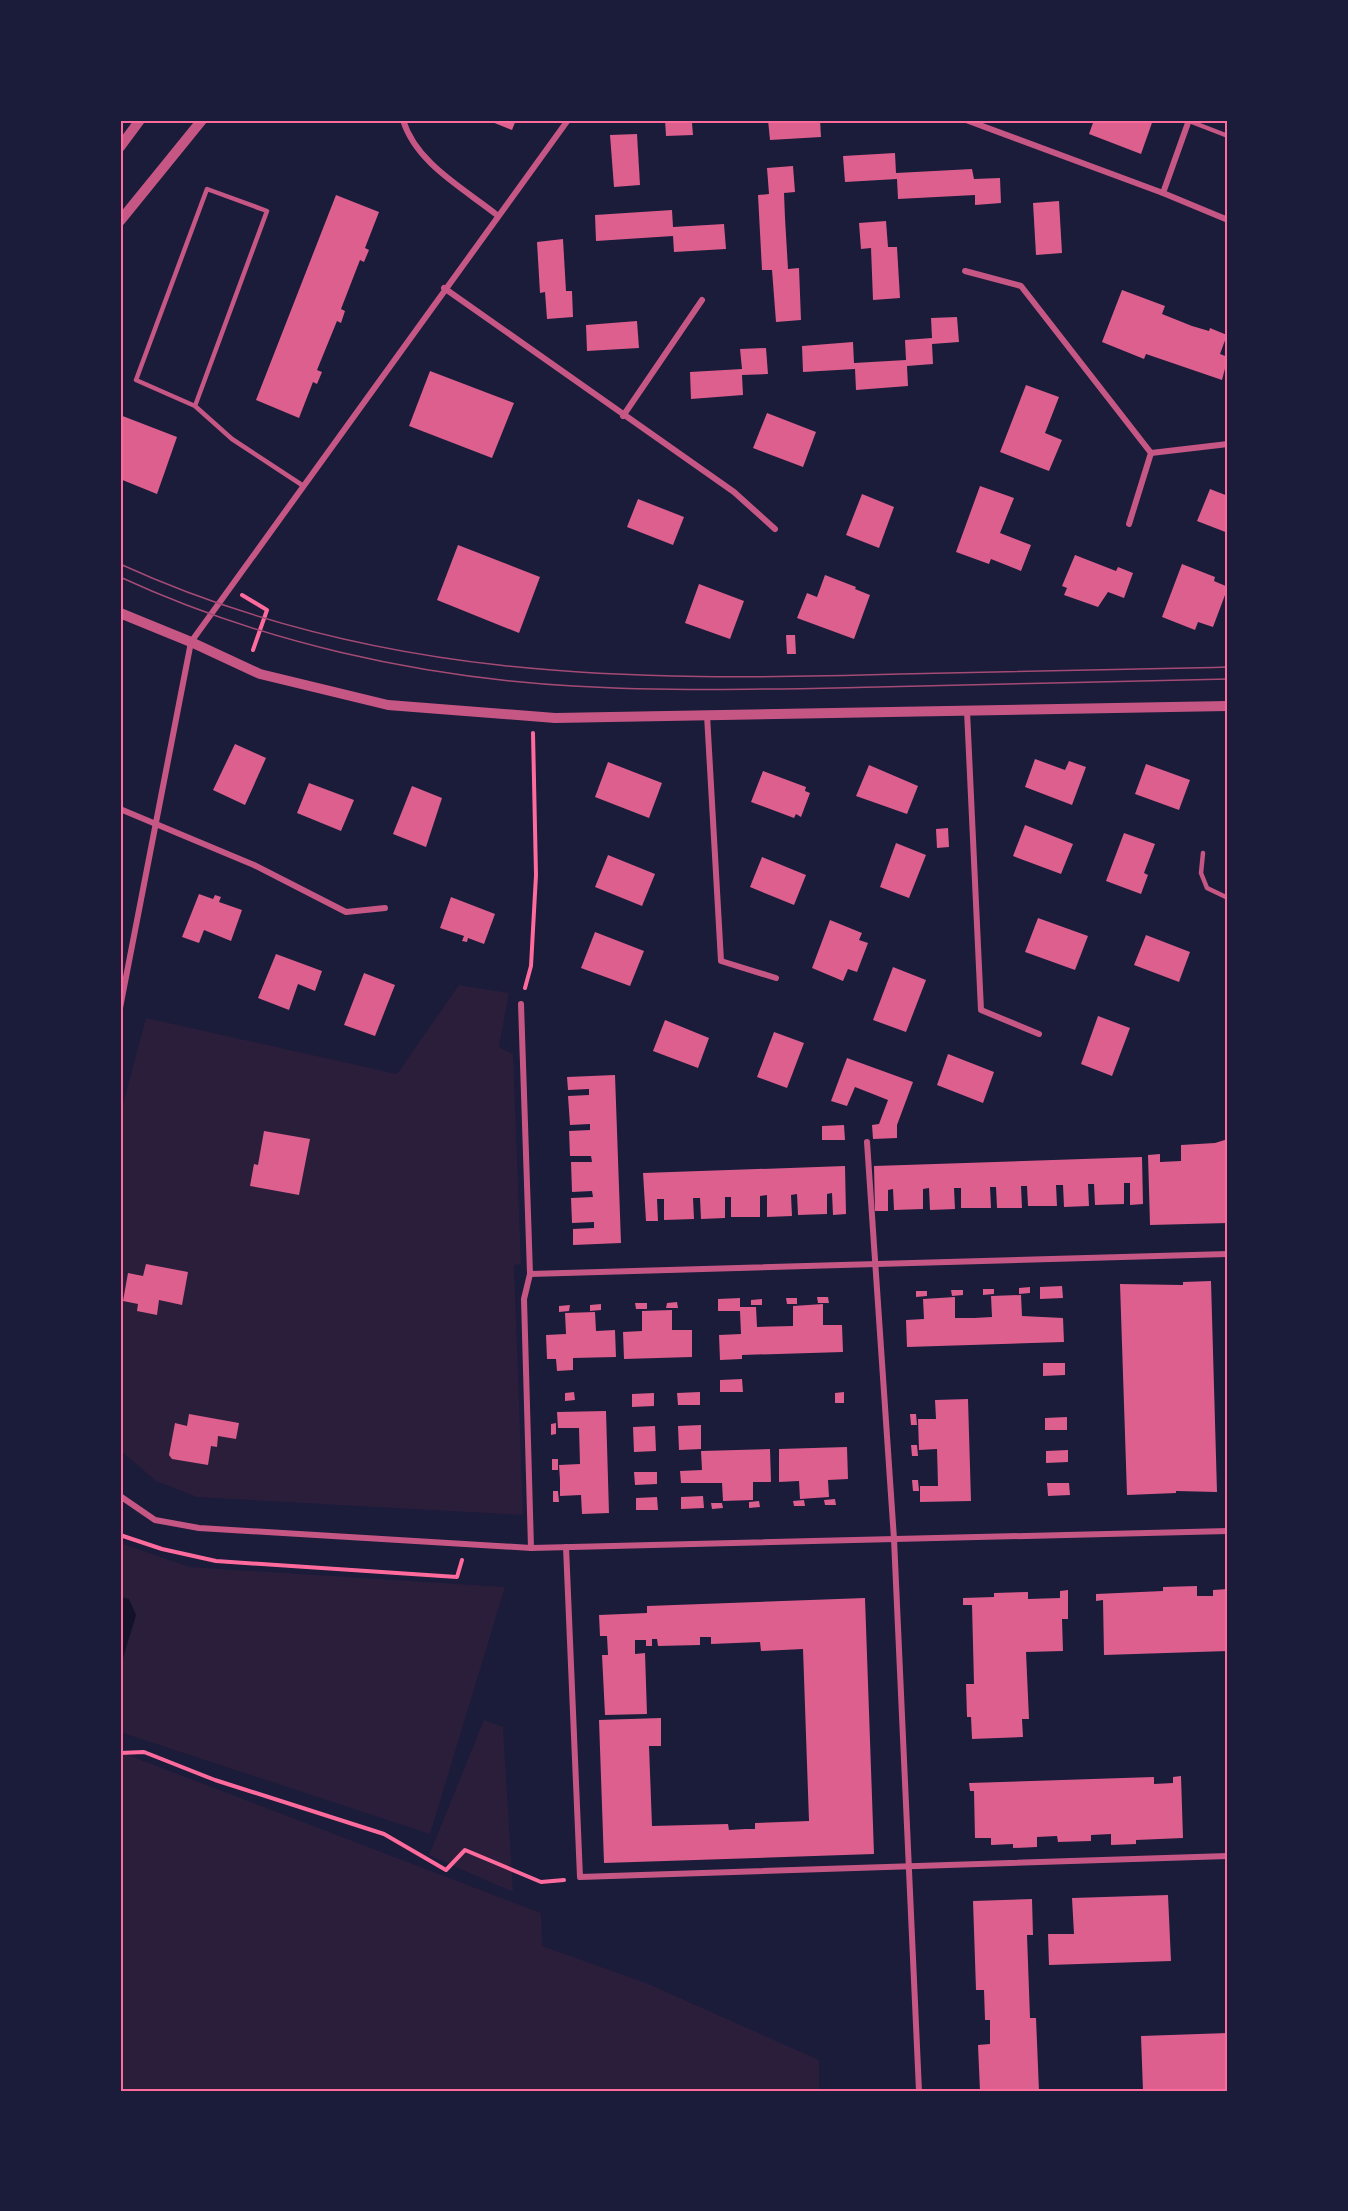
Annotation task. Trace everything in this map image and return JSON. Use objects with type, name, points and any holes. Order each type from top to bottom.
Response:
[{"type":"street","points":[[120,147],[140,120]]},
{"type":"street","points":[[120,221],[202,120]]},
{"type":"street","points":[[403,120],[408,136],[424,158],[497,215]]},
{"type":"street","points":[[120,1008],[191,642],[444,288],[568,120]]},
{"type":"street","points":[[966,120],[1163,193],[1228,220]]},
{"type":"street","points":[[1163,193],[1189,121]]},
{"type":"street","points":[[964,271],[1021,286],[1151,453]]},
{"type":"street","points":[[444,288],[734,492],[775,529]]},
{"type":"street","points":[[623,416],[702,300]]},
{"type":"street","points":[[1151,453],[1228,444]]},
{"type":"street","points":[[1129,524],[1151,453]]},
{"type":"street","points":[[120,614],[191,642],[247,669],[348,697],[388,705],[533,716],[1228,706]]},
{"type":"street","points":[[967,711],[981,1010],[1039,1034]]},
{"type":"street","points":[[707,715],[721,961],[776,978]]},
{"type":"street","points":[[120,809],[156,822],[254,865],[346,912],[385,908]]},
{"type":"street","points":[[521,1004],[530,1274],[524,1299],[531,1548]]},
{"type":"street","points":[[867,1142],[894,1539],[919,2091]]},
{"type":"street","points":[[530,1274],[1228,1254]]},
{"type":"street","points":[[120,1496],[155,1520],[199,1528],[531,1548],[1228,1531]]},
{"type":"street","points":[[566,1547],[580,1877],[1228,1856]]},
{"type":"lane","points":[[1189,121],[1228,136]]},
{"type":"lane","points":[[195,406],[267,211],[207,189],[136,380],[195,406],[232,439],[302,485]]},
{"type":"lane","points":[[1203,853],[1201,873],[1207,888],[1228,898]]},
{"type":"path","points":[[230,586],[267,610],[247,669]]},
{"type":"path","points":[[521,1004],[531,966],[536,875],[533,716]]},
{"type":"path","points":[[120,1535],[162,1549],[216,1561],[457,1577],[467,1545]]},
{"type":"path","points":[[120,1753],[144,1752],[215,1780],[384,1834],[446,1870],[465,1850],[541,1882],[580,1877]]},
{"type":"shaded area","points":[[459,985],[509,993],[499,1047],[513,1054],[521,1264],[514,1265],[523,1515],[197,1497],[156,1481],[120,1450],[120,1115],[146,1018],[397,1074]]},
{"type":"shaded area","points":[[120,1543],[190,1567],[505,1587],[430,1834],[120,1732]]},
{"type":"shaded area","points":[[120,1597],[129,1599],[136,1615],[120,1668]]},
{"type":"shaded area","points":[[484,1720],[503,1727],[513,1892],[429,1855]]},
{"type":"shaded area","points":[[120,1752],[541,1913],[542,1946],[646,1983],[819,2060],[819,2091],[120,2091]]},
{"type":"building","points":[[487,120],[516,120],[512,130]]},
{"type":"building","points":[[665,120],[720,120],[720,122],[692,123],[693,135],[666,136]]},
{"type":"building","points":[[768,120],[820,120],[821,137],[770,140]]},
{"type":"building","points":[[1094,120],[1153,120],[1141,154],[1089,134]]},
{"type":"building","points":[[637,134],[640,185],[614,187],[610,135]]},
{"type":"building","points":[[895,153],[896,173],[972,169],[974,179],[1000,178],[1001,203],[975,205],[975,195],[898,199],[897,179],[845,182],[843,156]]},
{"type":"building","points":[[793,166],[795,192],[784,193],[785,218],[788,269],[799,268],[801,320],[776,322],[772,270],[762,270],[758,195],[769,194],[767,168]]},
{"type":"building","points":[[336,195],[379,212],[365,248],[369,250],[364,262],[360,260],[341,309],[345,311],[341,323],[337,321],[317,370],[322,372],[317,384],[313,382],[299,418],[256,400]]},
{"type":"building","points":[[1059,201],[1062,253],[1036,255],[1033,203]]},
{"type":"building","points":[[672,210],[673,227],[724,224],[726,249],[674,252],[673,236],[596,241],[595,215]]},
{"type":"building","points":[[886,221],[888,247],[897,247],[900,298],[873,300],[871,248],[861,249],[859,223]]},
{"type":"building","points":[[563,239],[566,291],[572,291],[573,317],[547,319],[545,292],[540,293],[537,242]]},
{"type":"building","points":[[1122,290],[1165,306],[1162,314],[1192,326],[1209,331],[1210,328],[1227,335],[1220,354],[1228,357],[1222,380],[1146,354],[1144,359],[1102,342]]},
{"type":"building","points":[[957,317],[959,342],[932,344],[933,364],[907,366],[908,386],[856,390],[855,369],[803,372],[802,346],[853,342],[854,363],[906,360],[905,340],[932,338],[931,318]]},
{"type":"building","points":[[637,321],[639,348],[587,351],[586,325]]},
{"type":"building","points":[[766,348],[768,374],[742,375],[743,395],[691,399],[690,372],[742,369],[740,349]]},
{"type":"building","points":[[430,371],[514,403],[492,458],[409,426]]},
{"type":"building","points":[[1026,385],[1059,397],[1045,433],[1062,440],[1049,471],[1000,452]]},
{"type":"building","points":[[767,413],[816,432],[803,467],[753,448]]},
{"type":"building","points":[[120,415],[177,437],[157,494],[120,479]]},
{"type":"building","points":[[980,486],[1014,498],[1000,533],[1031,545],[1021,571],[991,559],[989,564],[956,552]]},
{"type":"building","points":[[1210,489],[1228,496],[1228,533],[1197,521]]},
{"type":"building","points":[[862,494],[894,507],[879,548],[846,535]]},
{"type":"building","points":[[638,499],[684,517],[673,545],[627,527]]},
{"type":"building","points":[[458,545],[540,577],[519,633],[437,600]]},
{"type":"building","points":[[1075,555],[1116,571],[1118,567],[1133,573],[1124,598],[1108,592],[1098,607],[1064,595],[1067,588],[1062,586]]},
{"type":"building","points":[[1182,564],[1215,577],[1214,581],[1228,587],[1213,627],[1198,622],[1195,630],[1162,617]]},
{"type":"building","points":[[825,575],[870,595],[854,639],[797,618],[807,593],[817,597]]},
{"type":"building","points":[[699,584],[744,601],[730,639],[685,623]]},
{"type":"building","points":[[786,635],[795,635],[796,654],[787,654]]},
{"type":"building","points":[[235,744],[266,758],[245,805],[213,790]]},
{"type":"building","points":[[1035,759],[1065,770],[1069,761],[1086,767],[1072,805],[1025,787]]},
{"type":"building","points":[[608,762],[662,783],[649,818],[595,797]]},
{"type":"building","points":[[1146,764],[1190,780],[1179,810],[1135,794]]},
{"type":"building","points":[[869,765],[918,786],[907,814],[856,796]]},
{"type":"building","points":[[763,771],[806,787],[805,791],[810,793],[801,817],[796,814],[794,818],[751,802]]},
{"type":"building","points":[[309,783],[354,800],[341,831],[297,813]]},
{"type":"building","points":[[412,786],[442,798],[426,847],[393,834]]},
{"type":"building","points":[[1025,825],[1073,844],[1061,874],[1013,856]]},
{"type":"building","points":[[948,828],[949,847],[937,848],[936,829]]},
{"type":"building","points":[[1124,833],[1155,844],[1144,873],[1148,875],[1141,894],[1106,881]]},
{"type":"building","points":[[896,843],[926,855],[909,898],[880,887]]},
{"type":"building","points":[[608,855],[655,874],[642,906],[595,887]]},
{"type":"building","points":[[762,857],[806,875],[794,905],[750,887]]},
{"type":"building","points":[[199,894],[213,899],[215,895],[221,897],[219,902],[242,910],[231,941],[204,930],[199,943],[182,937]]},
{"type":"building","points":[[451,897],[495,914],[484,944],[468,938],[467,942],[462,941],[464,936],[440,928]]},
{"type":"building","points":[[1038,918],[1088,936],[1075,970],[1025,952]]},
{"type":"building","points":[[830,920],[862,933],[859,940],[868,943],[857,972],[848,969],[843,981],[812,968]]},
{"type":"building","points":[[595,932],[644,951],[630,986],[581,968]]},
{"type":"building","points":[[1146,935],[1190,952],[1179,982],[1134,965]]},
{"type":"building","points":[[276,954],[322,971],[315,991],[298,984],[289,1010],[258,998]]},
{"type":"building","points":[[893,967],[926,980],[906,1032],[873,1020]]},
{"type":"building","points":[[364,973],[395,985],[375,1036],[344,1025]]},
{"type":"building","points":[[1098,1016],[1130,1028],[1112,1076],[1081,1064]]},
{"type":"building","points":[[665,1020],[709,1038],[698,1068],[653,1051]]},
{"type":"building","points":[[774,1032],[804,1043],[787,1088],[757,1077]]},
{"type":"building","points":[[948,1054],[994,1072],[983,1103],[937,1085]]},
{"type":"building","points":[[847,1058],[913,1082],[897,1125],[897,1138],[873,1139],[872,1125],[879,1124],[888,1100],[855,1087],[847,1106],[831,1101]]},
{"type":"building","points":[[615,1075],[621,1243],[573,1245],[573,1229],[594,1228],[594,1222],[572,1223],[571,1198],[593,1197],[592,1191],[572,1192],[571,1162],[592,1162],[591,1156],[570,1156],[569,1131],[590,1130],[590,1124],[570,1125],[568,1096],[589,1095],[589,1089],[568,1090],[567,1077]]},
{"type":"building","points":[[844,1125],[845,1140],[822,1140],[822,1126]]},
{"type":"building","points":[[264,1131],[310,1139],[299,1195],[250,1186],[254,1164],[258,1165]]},
{"type":"building","points":[[1228,1139],[1228,1223],[1150,1225],[1148,1155],[1160,1154],[1160,1162],[1181,1161],[1181,1145],[1215,1143]]},
{"type":"building","points":[[1142,1157],[1143,1204],[1130,1205],[1130,1183],[1124,1183],[1124,1204],[1095,1205],[1094,1184],[1088,1184],[1089,1206],[1064,1207],[1063,1185],[1056,1185],[1057,1206],[1028,1206],[1027,1186],[1021,1186],[1022,1208],[997,1208],[996,1187],[990,1187],[991,1208],[961,1208],[961,1188],[954,1188],[955,1209],[930,1210],[929,1188],[923,1189],[923,1209],[894,1210],[893,1189],[888,1190],[888,1211],[875,1211],[874,1166]]},
{"type":"building","points":[[845,1166],[846,1214],[833,1215],[832,1193],[827,1194],[827,1214],[798,1215],[797,1194],[791,1195],[792,1216],[767,1217],[767,1195],[760,1196],[760,1217],[731,1217],[731,1197],[725,1197],[725,1218],[701,1219],[700,1198],[693,1198],[694,1219],[664,1220],[664,1199],[657,1199],[658,1221],[646,1221],[643,1173]]},
{"type":"building","points":[[146,1264],[188,1272],[182,1305],[159,1300],[157,1315],[137,1311],[138,1304],[123,1301],[128,1273],[143,1276]]},
{"type":"building","points":[[1211,1281],[1217,1492],[1176,1491],[1176,1493],[1127,1495],[1120,1284],[1183,1285],[1183,1282]]},
{"type":"building","points":[[1062,1286],[1063,1298],[1040,1299],[1040,1287]]},
{"type":"building","points":[[1030,1287],[1030,1293],[1019,1294],[1019,1288]]},
{"type":"building","points":[[983,1289],[994,1289],[994,1294],[983,1295]]},
{"type":"building","points":[[951,1290],[963,1290],[963,1295],[952,1296]]},
{"type":"building","points":[[916,1291],[927,1291],[927,1296],[916,1297]]},
{"type":"building","points":[[1021,1295],[1022,1316],[1063,1318],[1064,1342],[907,1347],[906,1320],[924,1319],[923,1299],[955,1297],[955,1318],[974,1318],[992,1317],[991,1296]]},
{"type":"building","points":[[817,1297],[828,1297],[829,1303],[818,1303]]},
{"type":"building","points":[[740,1298],[740,1307],[756,1307],[757,1327],[793,1326],[793,1306],[823,1304],[823,1325],[842,1325],[843,1352],[742,1355],[742,1359],[720,1360],[719,1335],[741,1334],[740,1311],[718,1311],[718,1299]]},
{"type":"building","points":[[786,1298],[797,1298],[797,1304],[787,1304]]},
{"type":"building","points":[[762,1299],[762,1305],[751,1305],[751,1300]]},
{"type":"building","points":[[677,1302],[678,1308],[666,1308],[667,1303]]},
{"type":"building","points":[[635,1303],[647,1303],[647,1309],[636,1309]]},
{"type":"building","points":[[601,1304],[601,1310],[590,1311],[590,1305]]},
{"type":"building","points":[[570,1305],[569,1311],[559,1312],[559,1306]]},
{"type":"building","points":[[672,1310],[672,1330],[692,1330],[692,1357],[624,1359],[623,1332],[642,1331],[642,1311]]},
{"type":"building","points":[[595,1312],[596,1331],[615,1330],[616,1357],[573,1358],[573,1370],[557,1371],[556,1359],[547,1359],[546,1335],[566,1334],[565,1313]]},
{"type":"building","points":[[1043,1363],[1065,1363],[1065,1375],[1043,1376]]},
{"type":"building","points":[[742,1379],[743,1392],[720,1392],[720,1380]]},
{"type":"building","points":[[574,1392],[575,1400],[565,1401],[565,1393]]},
{"type":"building","points":[[700,1392],[700,1405],[678,1405],[677,1393]]},
{"type":"building","points":[[844,1392],[844,1403],[835,1403],[835,1393]]},
{"type":"building","points":[[654,1393],[654,1406],[632,1407],[632,1394]]},
{"type":"building","points":[[968,1399],[971,1501],[920,1502],[920,1486],[938,1486],[937,1449],[919,1450],[918,1419],[936,1419],[935,1400]]},
{"type":"building","points":[[606,1411],[609,1513],[582,1514],[581,1495],[560,1496],[559,1465],[580,1464],[579,1428],[558,1428],[557,1412]]},
{"type":"building","points":[[189,1414],[239,1423],[236,1439],[218,1436],[217,1447],[211,1446],[208,1465],[172,1459],[169,1455],[175,1423],[187,1426]]},
{"type":"building","points":[[910,1414],[916,1414],[917,1425],[911,1425]]},
{"type":"building","points":[[1067,1417],[1067,1430],[1045,1430],[1045,1418]]},
{"type":"building","points":[[556,1423],[556,1434],[551,1435],[551,1424]]},
{"type":"building","points":[[701,1425],[701,1449],[679,1450],[678,1426]]},
{"type":"building","points":[[655,1426],[656,1451],[634,1452],[633,1427]]},
{"type":"building","points":[[911,1445],[917,1445],[918,1456],[912,1456]]},
{"type":"building","points":[[847,1447],[848,1479],[828,1480],[829,1497],[800,1499],[799,1481],[779,1482],[779,1449]]},
{"type":"building","points":[[770,1449],[771,1482],[753,1482],[753,1500],[723,1501],[722,1483],[681,1483],[680,1471],[702,1470],[701,1451]]},
{"type":"building","points":[[1068,1450],[1068,1462],[1046,1463],[1046,1451]]},
{"type":"building","points":[[552,1459],[558,1459],[558,1470],[552,1470]]},
{"type":"building","points":[[634,1472],[657,1472],[657,1484],[635,1485]]},
{"type":"building","points":[[912,1480],[918,1480],[919,1491],[913,1491]]},
{"type":"building","points":[[1047,1483],[1069,1483],[1070,1495],[1048,1496]]},
{"type":"building","points":[[553,1491],[558,1491],[559,1502],[553,1502]]},
{"type":"building","points":[[703,1496],[704,1508],[681,1509],[681,1497]]},
{"type":"building","points":[[657,1497],[658,1510],[636,1510],[636,1498]]},
{"type":"building","points":[[835,1499],[836,1505],[825,1505],[824,1500]]},
{"type":"building","points":[[804,1500],[805,1506],[794,1506],[793,1501]]},
{"type":"building","points":[[759,1501],[760,1507],[749,1508],[749,1502]]},
{"type":"building","points":[[711,1503],[722,1503],[723,1508],[712,1509]]},
{"type":"building","points":[[1197,1586],[1197,1596],[1213,1596],[1213,1590],[1228,1589],[1228,1651],[1104,1655],[1103,1600],[1096,1601],[1096,1594],[1163,1591],[1163,1587]]},
{"type":"building","points":[[1068,1590],[1068,1619],[1062,1619],[1063,1651],[1026,1652],[1029,1719],[1022,1719],[1023,1737],[972,1739],[971,1717],[967,1717],[966,1684],[974,1684],[972,1605],[963,1605],[963,1598],[994,1597],[994,1593],[1028,1592],[1028,1599],[1060,1598],[1060,1591]]},
{"type":"building","points":[[865,1598],[874,1854],[604,1863],[599,1720],[661,1718],[661,1746],[649,1746],[652,1826],[728,1824],[729,1830],[755,1829],[755,1823],[809,1821],[803,1649],[761,1651],[760,1642],[711,1644],[711,1637],[700,1637],[700,1645],[658,1646],[657,1639],[652,1639],[652,1646],[646,1646],[646,1640],[635,1640],[635,1654],[645,1653],[647,1714],[605,1715],[602,1655],[608,1655],[607,1636],[600,1636],[599,1615],[647,1613],[647,1606]]},
{"type":"building","points":[[1181,1776],[1183,1838],[1136,1840],[1136,1844],[1111,1845],[1111,1834],[1091,1835],[1091,1841],[1058,1842],[1057,1836],[1037,1837],[1037,1847],[1013,1848],[1013,1844],[991,1845],[991,1838],[975,1838],[974,1791],[970,1791],[969,1783],[1154,1777],[1154,1784],[1173,1783],[1173,1777]]},
{"type":"building","points":[[1168,1895],[1171,1961],[1049,1965],[1048,1934],[1074,1934],[1072,1898]]},
{"type":"building","points":[[1032,1899],[1033,1935],[1027,1935],[1030,2018],[1036,2018],[1039,2091],[980,2091],[978,2045],[990,2044],[990,2020],[985,2020],[984,1990],[976,1990],[973,1901]]},
{"type":"building","points":[[1228,2033],[1228,2091],[1143,2091],[1141,2036]]},
{"type":"tram line","points":[[120,564],[215,602],[311,631],[406,652],[503,666],[600,673],[699,676],[1228,667]]},
{"type":"tram line","points":[[120,577],[174,600],[284,638],[399,665],[515,681],[611,688],[726,690],[1228,679]]}]
